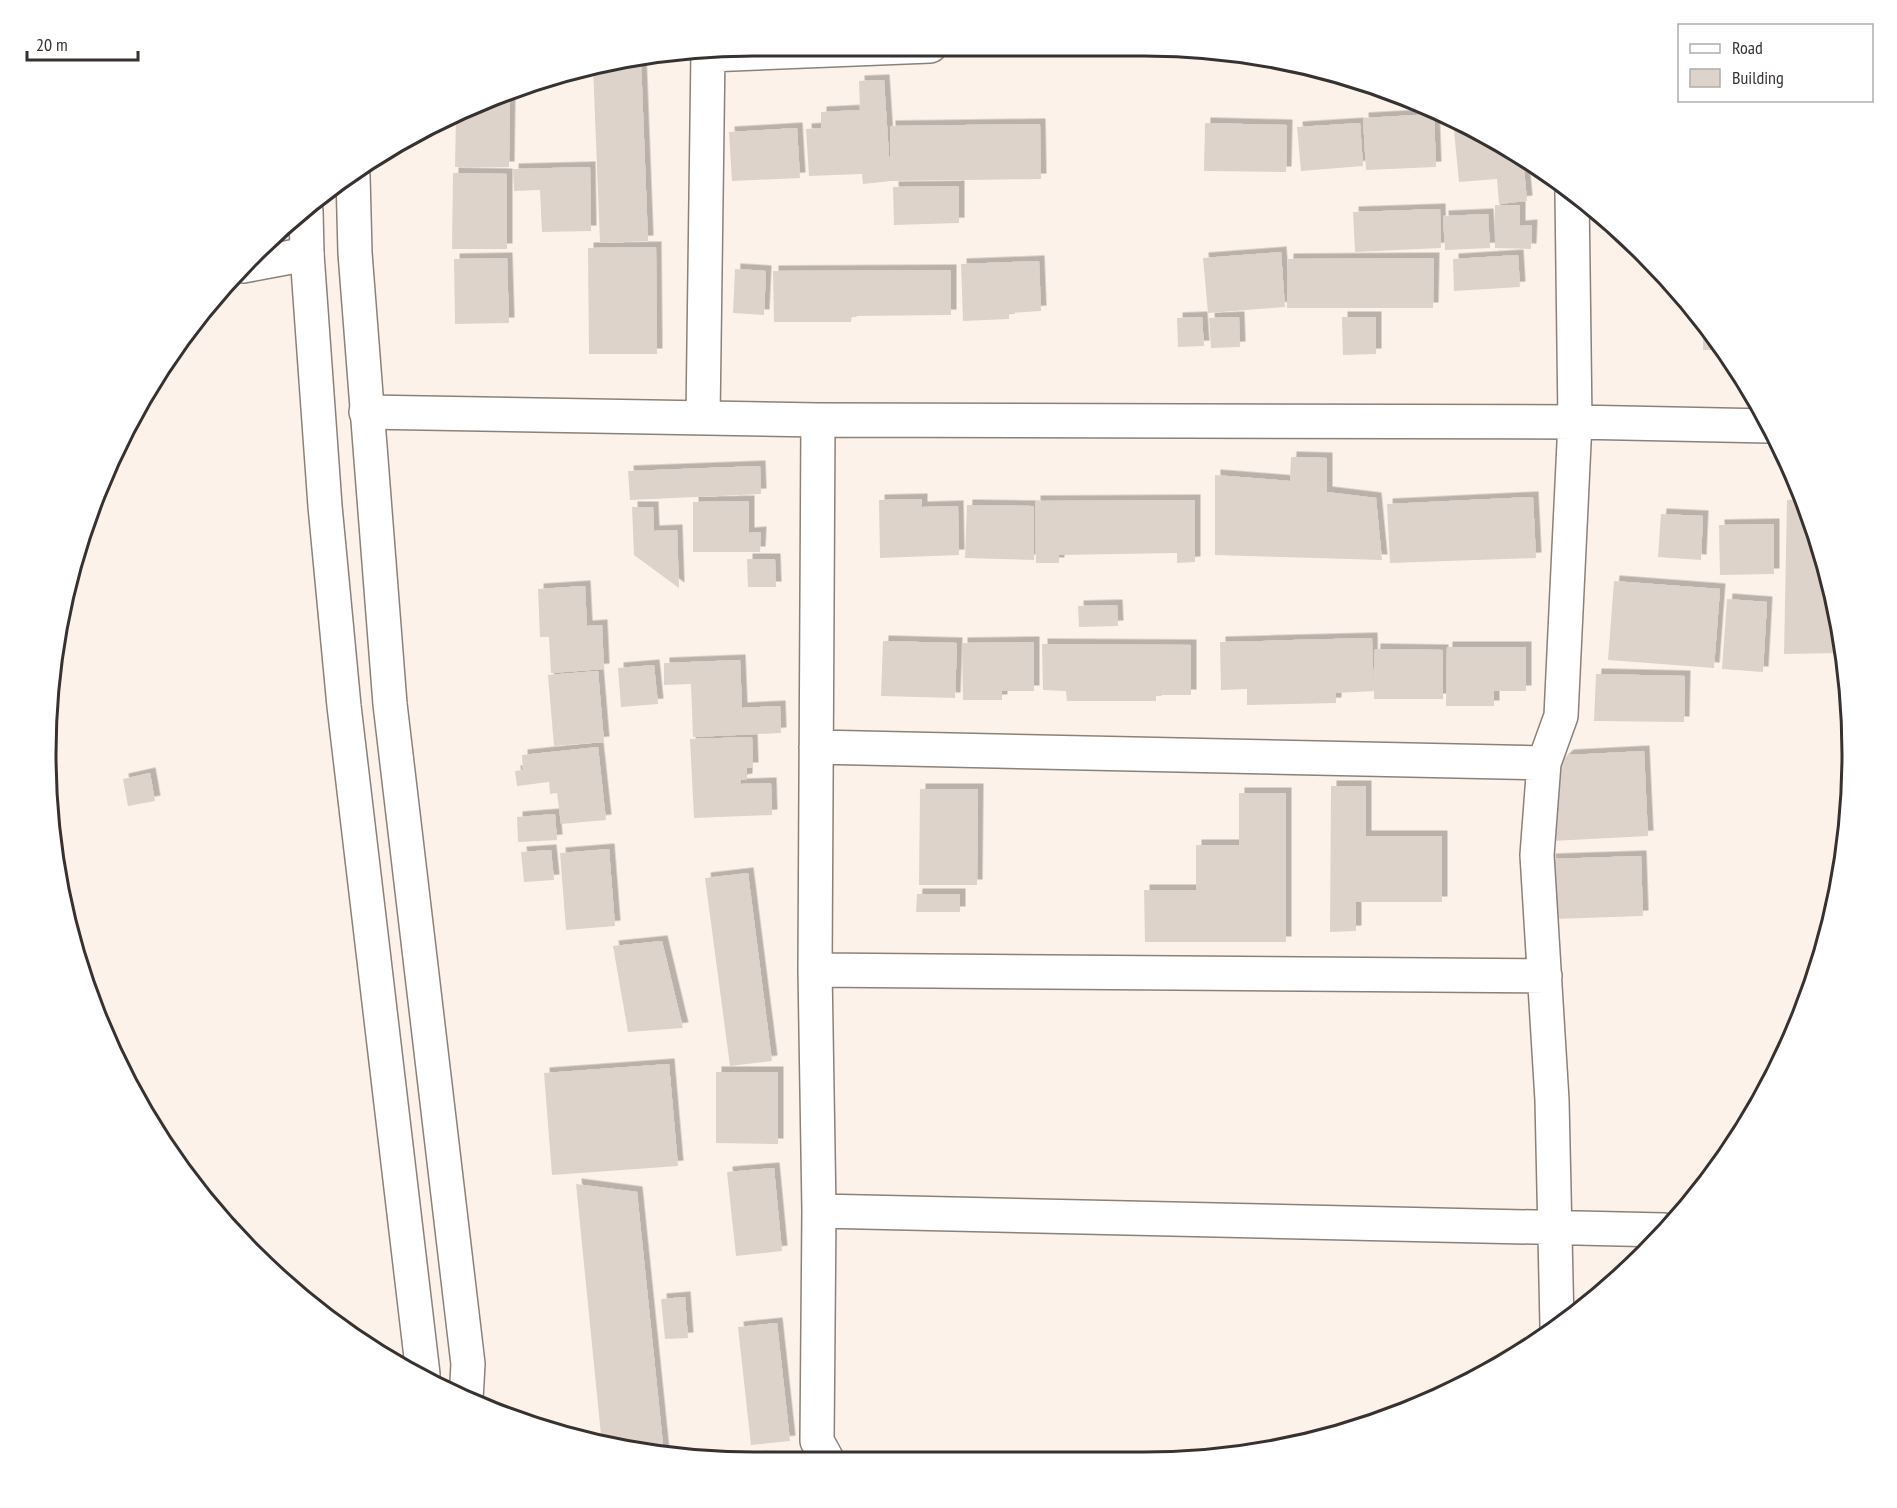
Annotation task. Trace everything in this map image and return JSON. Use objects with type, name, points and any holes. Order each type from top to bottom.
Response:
[{"type":"street","points":[[703,418],[708,57]]},
{"type":"street","points":[[353,182],[355,253],[366,412],[390,704],[468,1364],[467,1390]]},
{"type":"street","points":[[1557,1316],[1552,1100],[1537,855],[1544,763],[1562,716],[1575,422],[1572,203]]},
{"type":"street","points":[[306,218],[325,506],[344,706],[422,1368]]},
{"type":"street","points":[[257,263],[307,254]]},
{"type":"street","points":[[366,412],[818,420],[1575,422],[1759,426]]},
{"type":"street","points":[[818,420],[815,970],[819,1211],[817,1441],[823,1452]]},
{"type":"street","points":[[816,747],[1544,763]]},
{"type":"street","points":[[815,970],[1545,976]]},
{"type":"street","points":[[819,1211],[1654,1230]]},
{"type":"building","points":[[641,65],[648,241],[600,243],[593,74]]},
{"type":"building","points":[[884,80],[890,171],[890,126],[1040,124],[1041,179],[891,181],[863,184],[862,174],[809,176],[806,129],[821,128],[821,112],[860,110],[859,81]]},
{"type":"building","points":[[510,100],[509,167],[455,167],[456,123]]},
{"type":"building","points":[[1422,115],[1434,120],[1436,167],[1366,170],[1363,118]]},
{"type":"building","points":[[1205,123],[1287,125],[1286,172],[1204,171]]},
{"type":"building","points":[[1360,123],[1363,166],[1301,171],[1297,127]]},
{"type":"building","points":[[797,128],[800,178],[732,181],[729,132]]},
{"type":"building","points":[[1454,129],[1524,169],[1527,201],[1499,204],[1497,179],[1459,182]]},
{"type":"building","points":[[590,167],[591,231],[542,232],[540,190],[514,191],[513,169]]},
{"type":"building","points":[[453,173],[507,174],[507,249],[452,249]]},
{"type":"building","points":[[959,186],[959,223],[894,225],[893,187]]},
{"type":"building","points":[[1495,205],[1520,205],[1520,226],[1532,225],[1531,249],[1495,248]]},
{"type":"building","points":[[1440,209],[1441,248],[1355,252],[1353,212]]},
{"type":"building","points":[[1488,214],[1490,248],[1445,250],[1443,216]]},
{"type":"building","points":[[656,247],[657,354],[589,354],[588,248]]},
{"type":"building","points":[[1281,252],[1285,307],[1208,313],[1203,258]]},
{"type":"building","points":[[1518,255],[1520,287],[1454,291],[1453,259]]},
{"type":"building","points":[[507,258],[509,323],[455,324],[454,259]]},
{"type":"building","points":[[1434,258],[1433,308],[1287,308],[1288,259]]},
{"type":"building","points":[[1039,261],[1041,311],[1009,313],[1009,319],[963,321],[961,264]]},
{"type":"building","points":[[735,269],[766,271],[764,315],[733,313]]},
{"type":"building","points":[[951,270],[951,315],[852,316],[851,322],[774,322],[773,271]]},
{"type":"building","points":[[1202,317],[1204,346],[1178,347],[1177,318]]},
{"type":"building","points":[[1239,317],[1240,347],[1211,348],[1209,318]]},
{"type":"building","points":[[1342,317],[1376,317],[1376,354],[1343,355]]},
{"type":"building","points":[[1703,337],[1712,350],[1703,350]]},
{"type":"building","points":[[1291,457],[1327,458],[1327,492],[1376,498],[1382,560],[1215,555],[1215,475],[1290,481]]},
{"type":"building","points":[[760,466],[761,494],[630,500],[628,471]]},
{"type":"building","points":[[1533,497],[1536,558],[1390,563],[1387,504]]},
{"type":"building","points":[[922,499],[922,507],[958,506],[959,555],[880,558],[879,500]]},
{"type":"building","points":[[1195,500],[1195,562],[1177,563],[1177,553],[1059,555],[1059,563],[1036,563],[1035,501]]},
{"type":"building","points":[[1787,500],[1793,500],[1818,573],[1834,653],[1784,654]]},
{"type":"building","points":[[749,501],[749,533],[761,532],[760,552],[693,552],[693,502]]},
{"type":"building","points":[[967,505],[1034,506],[1034,560],[965,558]]},
{"type":"building","points":[[632,507],[653,507],[654,531],[677,530],[679,588],[634,555]]},
{"type":"building","points":[[1661,514],[1703,516],[1701,560],[1658,557]]},
{"type":"building","points":[[1774,524],[1774,574],[1720,575],[1719,525]]},
{"type":"building","points":[[747,559],[775,559],[776,587],[748,587]]},
{"type":"building","points":[[1614,581],[1720,589],[1714,668],[1608,660]]},
{"type":"building","points":[[585,586],[587,626],[602,625],[604,669],[551,673],[549,637],[540,637],[538,589]]},
{"type":"building","points":[[1727,599],[1767,602],[1763,672],[1722,669]]},
{"type":"building","points":[[1117,605],[1118,626],[1079,627],[1078,606]]},
{"type":"building","points":[[1372,638],[1373,685],[1375,649],[1443,650],[1443,699],[1374,699],[1374,691],[1336,693],[1336,703],[1247,705],[1247,689],[1221,690],[1220,642]]},
{"type":"building","points":[[883,641],[957,643],[955,698],[881,696]]},
{"type":"building","points":[[1034,642],[1034,691],[1002,691],[1002,700],[963,700],[962,643]]},
{"type":"building","points":[[1042,644],[1191,645],[1191,695],[1156,695],[1156,701],[1067,701],[1066,691],[1043,690]]},
{"type":"building","points":[[1447,647],[1526,647],[1526,691],[1494,691],[1494,706],[1446,706]]},
{"type":"building","points":[[740,660],[742,708],[780,706],[781,733],[693,737],[691,684],[664,685],[664,663]]},
{"type":"building","points":[[654,665],[658,704],[621,707],[618,668]]},
{"type":"building","points":[[598,671],[604,742],[554,746],[548,675]]},
{"type":"building","points":[[1596,674],[1685,676],[1684,722],[1594,721]]},
{"type":"building","points":[[752,737],[753,768],[747,768],[747,779],[741,780],[741,784],[771,783],[772,815],[694,818],[690,739]]},
{"type":"building","points":[[598,747],[606,820],[561,824],[557,793],[550,794],[549,782],[517,786],[515,771],[523,770],[522,755]]},
{"type":"building","points":[[1644,751],[1648,836],[1552,841],[1549,774],[1568,755]]},
{"type":"building","points":[[150,773],[155,801],[128,806],[123,779]]},
{"type":"building","points":[[1331,786],[1366,786],[1366,836],[1442,836],[1442,902],[1356,902],[1356,931],[1330,932]]},
{"type":"building","points":[[920,789],[978,789],[977,885],[919,885]]},
{"type":"building","points":[[1239,793],[1286,793],[1286,942],[1145,942],[1144,890],[1196,890],[1196,845],[1239,845]]},
{"type":"building","points":[[555,814],[557,840],[518,842],[517,817]]},
{"type":"building","points":[[609,849],[615,926],[566,930],[560,853]]},
{"type":"building","points":[[551,850],[554,880],[524,882],[521,852]]},
{"type":"building","points":[[1641,856],[1643,916],[1553,919],[1550,859]]},
{"type":"building","points":[[748,873],[772,1061],[730,1066],[705,878]]},
{"type":"building","points":[[917,894],[960,894],[960,912],[916,912]]},
{"type":"building","points":[[662,941],[683,1028],[628,1032],[613,946]]},
{"type":"building","points":[[669,1064],[678,1166],[552,1175],[544,1073]]},
{"type":"building","points":[[716,1072],[778,1072],[778,1144],[716,1143]]},
{"type":"building","points":[[774,1168],[782,1251],[736,1256],[727,1172]]},
{"type":"building","points":[[576,1184],[637,1192],[663,1447],[601,1435]]},
{"type":"building","points":[[685,1297],[688,1338],[665,1339],[661,1299]]},
{"type":"building","points":[[777,1323],[790,1441],[751,1445],[738,1327]]}]
